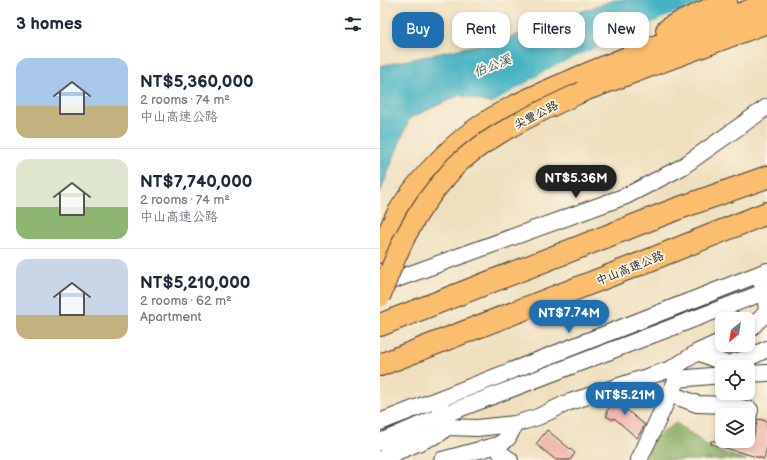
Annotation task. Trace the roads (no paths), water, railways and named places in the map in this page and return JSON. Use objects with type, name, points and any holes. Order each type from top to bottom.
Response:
[{"type":"highway","points":[[380,325],[674,210],[767,176]]},
{"type":"highway","name":"中山高速公路","points":[[380,365],[630,268],[767,212]]},
{"type":"main road","points":[[639,51],[671,26],[727,0]]},
{"type":"main road","name":"尖豐公路","points":[[380,253],[395,217],[411,193],[429,171],[456,144],[485,123],[523,100],[639,51],[767,3]]},
{"type":"main road","name":"尖豐公路","points":[[380,297],[395,257],[412,223],[434,190],[460,161],[479,147],[533,114],[582,92],[767,23]]},
{"type":"street","points":[[380,285],[626,196],[682,167],[767,107]]},
{"type":"street","points":[[380,442],[763,273],[767,312],[755,323]]},
{"type":"street","points":[[380,422],[443,414],[766,291]]},
{"type":"street","points":[[639,460],[670,394],[674,374],[698,352],[715,344]]},
{"type":"street","points":[[698,352],[726,364],[746,359],[767,349]]},
{"type":"street","points":[[755,374],[767,373]]},
{"type":"street","points":[[443,414],[476,428],[515,424],[538,417],[567,403],[674,374],[715,375]]},
{"type":"street","points":[[670,394],[697,404],[730,404],[743,408]]},
{"type":"street","points":[[380,459],[439,434],[443,414]]},
{"type":"street","points":[[442,460],[498,445],[508,438],[515,424]]},
{"type":"street","points":[[498,445],[501,454],[510,460]]},
{"type":"water","name":"伯公溪","points":[[614,0],[709,0],[649,32],[649,12],[593,12],[593,48],[620,48],[508,108],[460,95],[410,118],[380,193],[380,66],[464,48],[510,48],[510,38],[518,35],[518,48],[585,48],[585,12],[581,12]]}]
